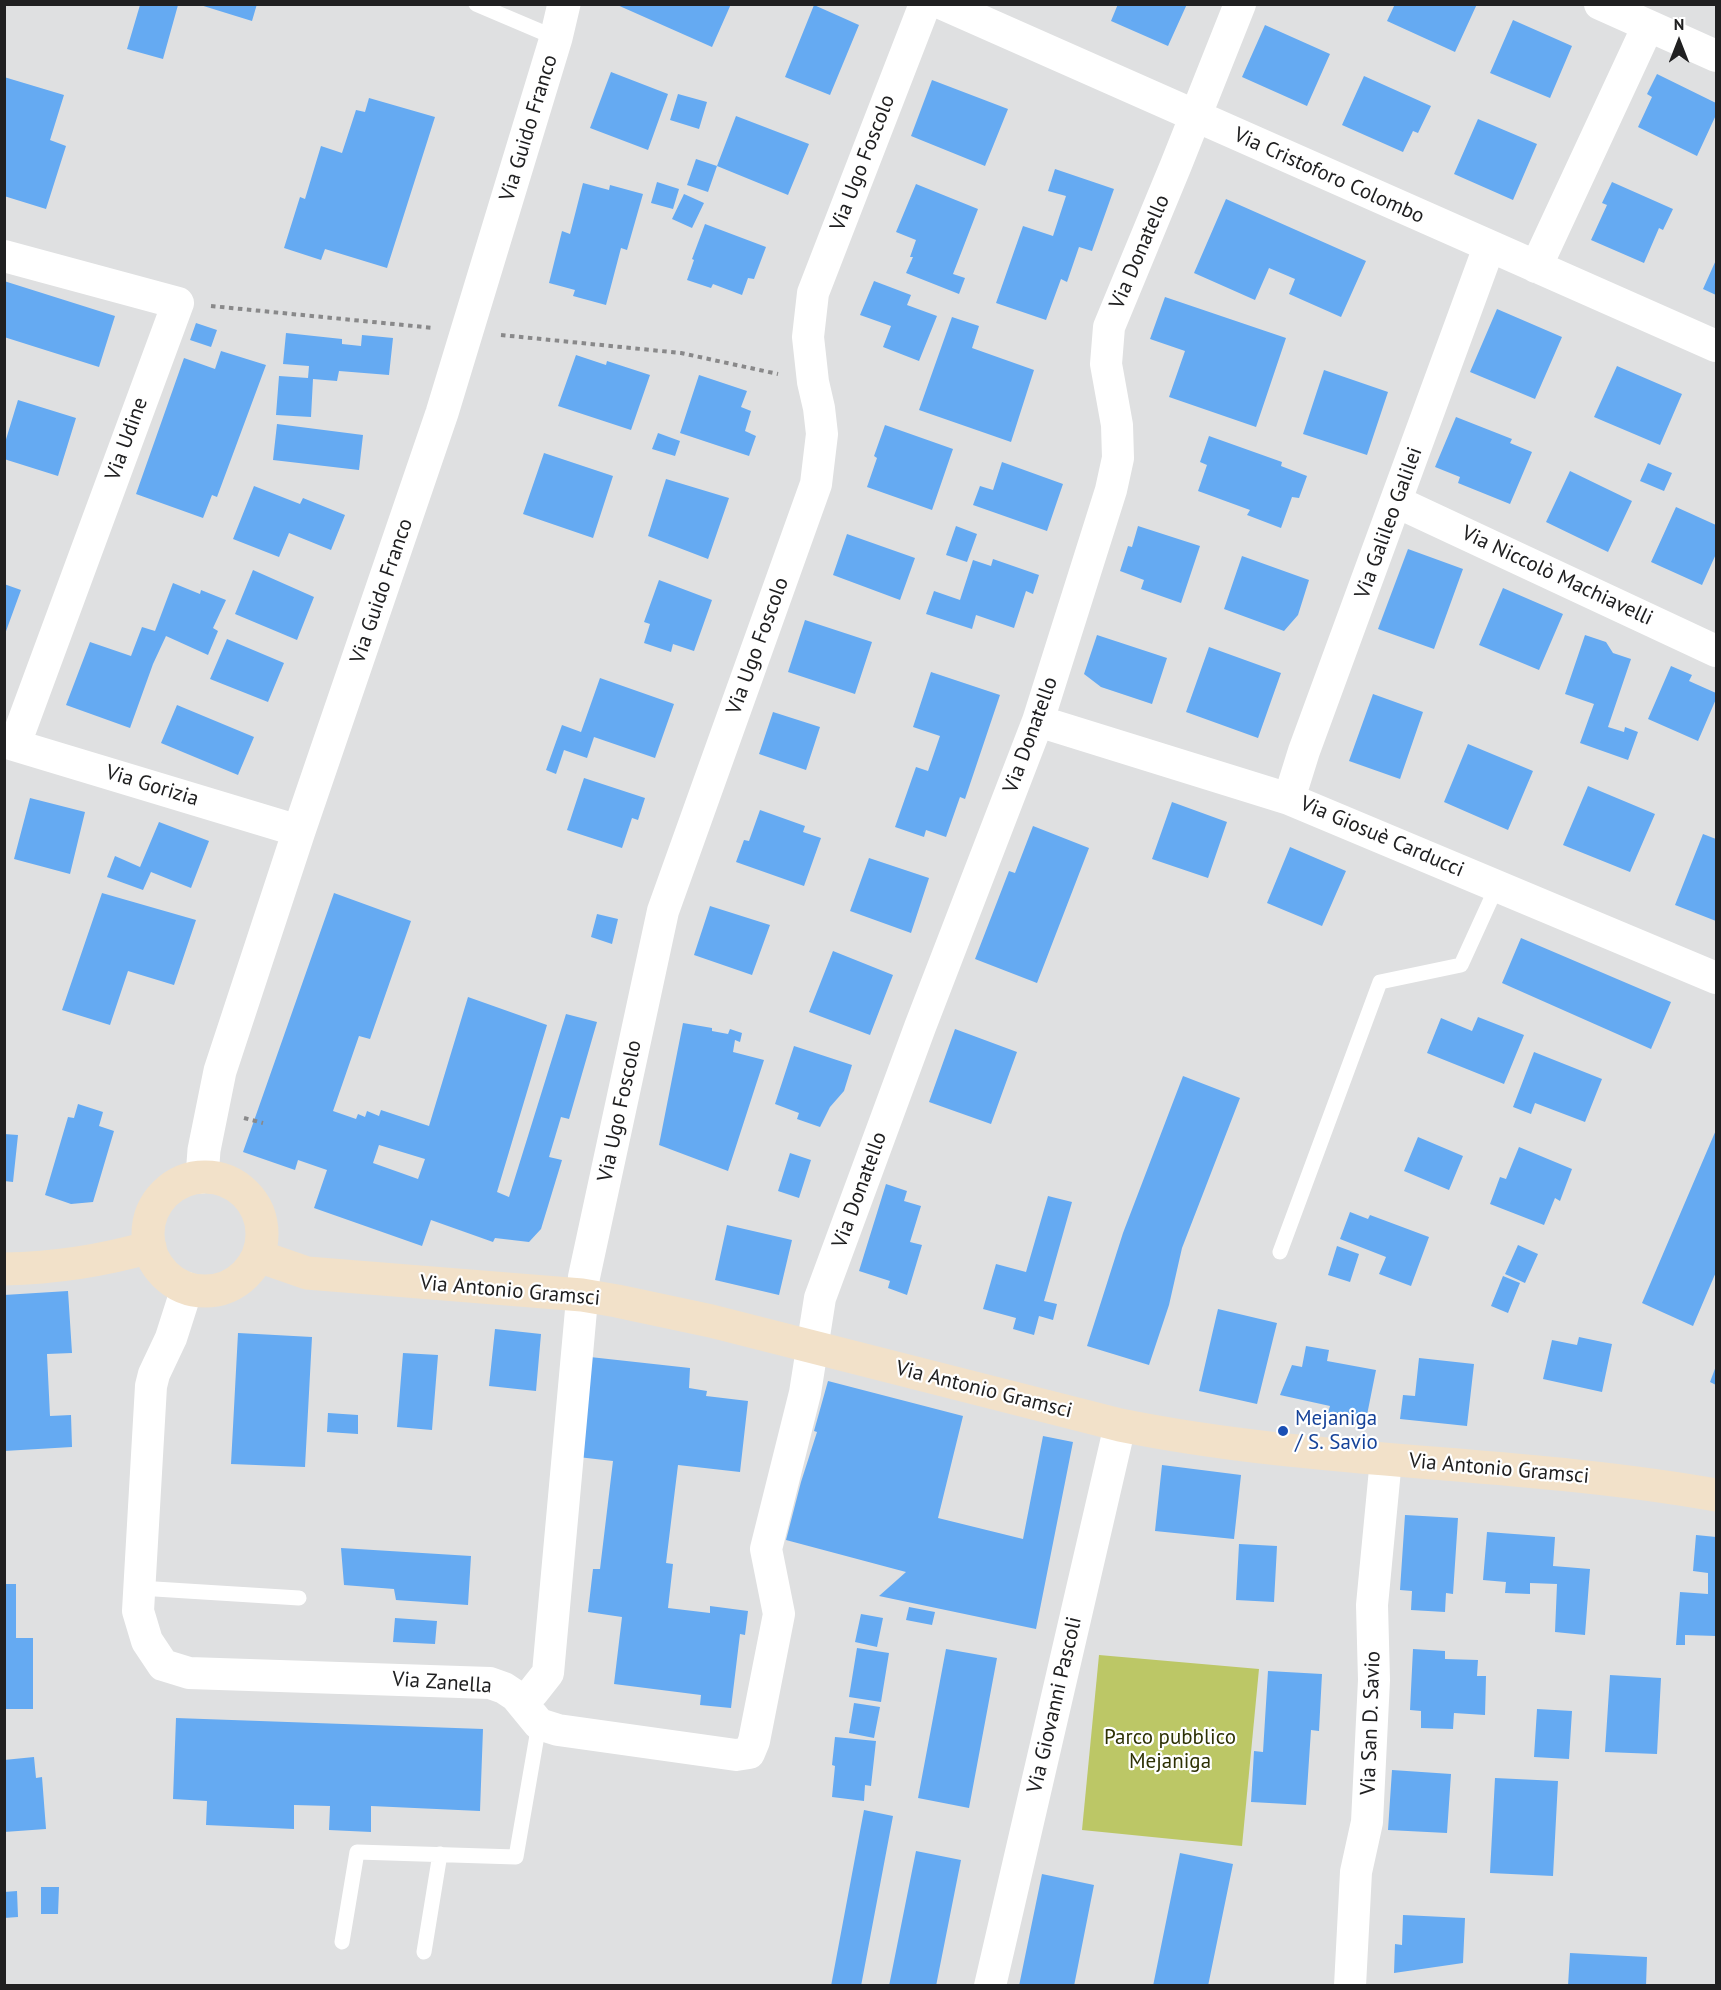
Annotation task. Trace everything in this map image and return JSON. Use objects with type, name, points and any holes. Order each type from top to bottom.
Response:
[{"type":"main road","points":[[202,1177],[216,1178],[243,1190],[259,1214],[262,1228],[262,1242],[258,1256],[249,1271],[236,1282],[221,1289],[204,1291],[187,1288],[167,1277],[154,1258],[148,1231],[151,1215],[159,1200],[171,1188],[185,1180],[202,1177]]},
{"type":"main road","points":[[4,1269],[73,1264],[150,1247]]},
{"type":"main road","name":"Via Antonio Gramsci","points":[[258,1256],[308,1273],[582,1295],[617,1300],[812,1346],[1120,1425],[1173,1436],[1386,1460],[1587,1476],[1652,1483],[1716,1494]]},
{"type":"street","name":"Via Guido Franco","points":[[202,1177],[204,1150],[220,1071],[299,831],[442,413],[556,38],[564,4]]},
{"type":"street","name":"Via Ugo Foscolo","points":[[530,1713],[533,1692],[548,1673],[582,1295],[663,911],[816,484],[822,434],[808,337],[813,293],[925,4]]},
{"type":"street","name":"Via Cristoforo Colombo","points":[[943,4],[1716,346]]},
{"type":"street","name":"Via Donatello","points":[[812,1346],[820,1298],[920,1027],[1038,721],[1111,490],[1118,458],[1118,425],[1106,364],[1109,327],[1240,4]]},
{"type":"street","points":[[1600,4],[1716,56]]},
{"type":"street","points":[[1536,267],[1648,26]]},
{"type":"street","name":"Via Galileo Galilei","points":[[1289,799],[1308,741],[1489,247]]},
{"type":"street","name":"Via Udine","points":[[4,256],[177,303],[10,743]]},
{"type":"street","name":"Via Niccolò Machiavelli","points":[[1397,502],[1716,651]]},
{"type":"street","name":"Via Giosuè Carducci","points":[[1038,721],[1289,799],[1716,978]]},
{"type":"street","name":"Via Gorizia","points":[[10,743],[299,831]]},
{"type":"street","name":"Via Zanella","points":[[187,1288],[171,1338],[154,1374],[151,1386],[138,1611],[147,1641],[163,1665],[189,1673],[490,1683],[516,1696],[530,1713],[558,1730],[735,1755],[749,1753],[754,1741],[780,1614],[766,1549],[805,1393],[812,1346]]},
{"type":"street","name":"Via Giovanni Pascoli","points":[[990,1986],[1120,1425]]},
{"type":"street","name":"Via San D. Savio","points":[[1350,1986],[1356,1872],[1368,1822],[1374,1680],[1372,1605],[1386,1460]]},
{"type":"lane","points":[[476,4],[556,38]]},
{"type":"lane","points":[[1280,1252],[1380,982],[1461,965],[1497,886]]},
{"type":"lane","points":[[139,1588],[299,1598]]},
{"type":"lane","points":[[342,1942],[357,1852],[516,1857],[530,1713]]},
{"type":"lane","points":[[424,1953],[440,1854]]},
{"type":"path","points":[[254,1121],[263,1123]]},
{"type":"green space","name":"Parco pubblico Mejaniga","points":[[1099,1655],[1259,1669],[1242,1846],[1082,1830]]},
{"type":"building","points":[[197,4],[257,4],[252,21]]},
{"type":"building","points":[[615,4],[731,4],[712,47]]},
{"type":"building","points":[[1118,4],[1187,4],[1168,46],[1111,21]]},
{"type":"building","points":[[1395,4],[1477,4],[1455,52],[1387,21]]},
{"type":"building","points":[[140,5],[178,5],[163,59],[127,49]]},
{"type":"building","points":[[814,5],[859,25],[830,95],[785,77]]},
{"type":"building","points":[[1513,20],[1572,46],[1550,98],[1490,73]]},
{"type":"building","points":[[1265,25],[1330,54],[1307,106],[1242,77]]},
{"type":"building","points":[[611,72],[668,94],[648,150],[590,128]]},
{"type":"building","points":[[1657,74],[1716,103],[1716,115],[1697,156],[1638,127],[1652,97],[1647,94]]},
{"type":"building","points":[[1364,76],[1431,106],[1418,133],[1413,131],[1403,152],[1342,125]]},
{"type":"building","points":[[4,77],[64,95],[50,140],[66,146],[46,209],[4,196]]},
{"type":"building","points":[[932,80],[1008,109],[985,166],[911,136]]},
{"type":"building","points":[[678,94],[707,102],[699,129],[670,120]]},
{"type":"building","points":[[369,98],[435,117],[387,268],[325,249],[321,260],[284,248],[300,197],[305,199],[321,146],[342,153],[356,110],[365,112]]},
{"type":"building","points":[[736,116],[809,144],[788,195],[717,166]]},
{"type":"building","points":[[1478,119],[1537,144],[1513,200],[1454,174]]},
{"type":"building","points":[[696,159],[717,166],[708,192],[687,185]]},
{"type":"building","points":[[1055,169],[1114,189],[1092,251],[1079,247],[1067,282],[1061,279],[1046,320],[996,303],[1023,226],[1053,236],[1066,196],[1048,191]]},
{"type":"building","points":[[657,182],[679,189],[673,209],[651,203]]},
{"type":"building","points":[[1612,182],[1673,209],[1663,230],[1659,228],[1644,263],[1591,240],[1607,205],[1602,203]]},
{"type":"building","points":[[583,183],[609,190],[610,185],[643,194],[627,250],[621,248],[606,305],[573,296],[575,290],[549,283],[562,231],[570,234]]},
{"type":"building","points":[[916,184],[978,209],[953,274],[965,278],[959,294],[906,273],[913,257],[910,257],[916,240],[896,232]]},
{"type":"building","points":[[684,194],[704,203],[692,228],[672,219]]},
{"type":"building","points":[[1226,199],[1366,261],[1341,317],[1289,294],[1295,279],[1269,268],[1255,300],[1194,273]]},
{"type":"building","points":[[705,224],[766,247],[754,279],[748,278],[742,295],[713,284],[711,288],[687,280]]},
{"type":"building","points":[[1716,260],[1716,295],[1703,289]]},
{"type":"building","points":[[4,281],[115,316],[99,367],[4,337]]},
{"type":"building","points":[[874,281],[911,295],[907,305],[937,316],[919,361],[883,347],[891,326],[860,315]]},
{"type":"building","points":[[1165,297],[1286,338],[1256,427],[1169,397],[1185,351],[1150,339]]},
{"type":"building","points":[[1497,309],[1562,337],[1535,399],[1470,372]]},
{"type":"building","points":[[952,317],[979,326],[972,348],[1034,370],[1011,442],[919,410]]},
{"type":"building","points":[[196,323],[217,330],[211,347],[190,340]]},
{"type":"building","points":[[286,333],[342,339],[342,344],[361,346],[362,335],[393,338],[389,375],[339,371],[337,381],[313,379],[311,417],[276,415],[279,376],[308,378],[309,366],[283,364]]},
{"type":"building","points":[[221,351],[266,365],[217,497],[212,495],[203,518],[136,494],[184,358],[215,369]]},
{"type":"building","points":[[576,355],[606,365],[607,361],[650,375],[631,430],[558,406]]},
{"type":"building","points":[[1617,366],[1682,394],[1660,445],[1594,417]]},
{"type":"building","points":[[1324,370],[1388,392],[1367,455],[1303,434]]},
{"type":"building","points":[[699,375],[747,391],[741,407],[751,411],[745,431],[756,436],[749,456],[680,433]]},
{"type":"building","points":[[18,400],[76,418],[58,476],[4,459],[4,446]]},
{"type":"building","points":[[1456,417],[1512,439],[1510,443],[1532,452],[1510,504],[1458,483],[1460,477],[1435,467]]},
{"type":"building","points":[[277,424],[363,435],[359,470],[273,460]]},
{"type":"building","points":[[885,425],[953,449],[932,510],[867,487],[877,458],[874,456]]},
{"type":"building","points":[[658,433],[680,441],[675,456],[652,449]]},
{"type":"building","points":[[1209,436],[1282,462],[1281,466],[1307,476],[1299,498],[1292,497],[1281,528],[1247,515],[1250,510],[1198,491],[1207,465],[1200,462]]},
{"type":"building","points":[[544,453],[613,476],[593,538],[523,514]]},
{"type":"building","points":[[1002,462],[1063,484],[1047,531],[973,505],[980,486],[993,490]]},
{"type":"building","points":[[1648,463],[1672,473],[1664,491],[1640,481]]},
{"type":"building","points":[[1570,471],[1632,501],[1608,552],[1546,522]]},
{"type":"building","points":[[666,479],[729,498],[708,559],[648,536]]},
{"type":"building","points":[[254,486],[300,504],[303,498],[345,515],[331,550],[289,533],[279,557],[233,539]]},
{"type":"building","points":[[1676,507],[1716,525],[1716,554],[1702,585],[1651,562]]},
{"type":"building","points":[[956,526],[977,534],[967,562],[946,555]]},
{"type":"building","points":[[1138,526],[1200,546],[1181,603],[1141,589],[1144,580],[1120,571],[1128,546],[1132,547]]},
{"type":"building","points":[[847,534],[915,558],[900,600],[833,575]]},
{"type":"building","points":[[1408,549],[1463,569],[1434,649],[1378,629]]},
{"type":"building","points":[[1242,556],[1309,580],[1298,615],[1284,631],[1224,609]]},
{"type":"building","points":[[993,559],[1039,575],[1033,594],[1026,591],[1014,628],[976,615],[972,629],[926,614],[934,591],[960,600],[973,560],[991,566]]},
{"type":"building","points":[[253,570],[314,597],[297,640],[235,614]]},
{"type":"building","points":[[659,580],[712,600],[694,651],[673,644],[671,652],[644,643],[650,624],[644,622]]},
{"type":"building","points":[[173,583],[200,594],[201,590],[226,600],[213,628],[218,631],[208,655],[166,636],[153,664],[130,728],[66,705],[90,642],[131,656],[142,627],[155,631]]},
{"type":"building","points":[[4,584],[21,590],[5,634],[4,634]]},
{"type":"building","points":[[1503,588],[1563,614],[1539,670],[1479,645]]},
{"type":"building","points":[[805,620],[872,642],[855,694],[788,672]]},
{"type":"building","points":[[1097,635],[1167,658],[1152,704],[1101,687],[1084,674]]},
{"type":"building","points":[[1585,635],[1606,642],[1613,653],[1631,659],[1608,727],[1624,732],[1625,727],[1638,732],[1628,760],[1580,743],[1594,704],[1565,694]]},
{"type":"building","points":[[227,639],[284,663],[268,702],[210,679]]},
{"type":"building","points":[[1209,647],[1281,673],[1258,738],[1186,712]]},
{"type":"building","points":[[1671,666],[1692,675],[1689,681],[1716,693],[1716,699],[1698,741],[1648,719]]},
{"type":"building","points":[[931,672],[1000,695],[965,799],[960,797],[946,837],[926,830],[924,837],[895,827],[916,767],[928,771],[940,736],[913,727]]},
{"type":"building","points":[[600,678],[674,704],[655,758],[594,737],[587,758],[564,750],[556,774],[546,770],[562,725],[581,732]]},
{"type":"building","points":[[1373,694],[1423,712],[1400,779],[1349,761]]},
{"type":"building","points":[[177,705],[254,737],[238,775],[161,743]]},
{"type":"building","points":[[773,712],[820,727],[806,770],[759,754]]},
{"type":"building","points":[[1468,744],[1533,771],[1508,830],[1444,802]]},
{"type":"building","points":[[584,778],[645,798],[638,820],[632,818],[622,848],[567,830]]},
{"type":"building","points":[[1588,786],[1655,814],[1630,872],[1563,845]]},
{"type":"building","points":[[30,798],[85,812],[70,874],[14,859]]},
{"type":"building","points":[[1172,802],[1227,822],[1208,878],[1152,859]]},
{"type":"building","points":[[760,810],[805,826],[803,832],[821,838],[804,886],[736,862],[744,840],[749,841]]},
{"type":"building","points":[[159,822],[209,841],[191,888],[151,872],[143,890],[107,877],[115,856],[140,867]]},
{"type":"building","points":[[1033,826],[1089,848],[1037,983],[975,959],[1009,871],[1015,873]]},
{"type":"building","points":[[1703,834],[1716,839],[1716,921],[1675,905]]},
{"type":"building","points":[[1290,847],[1346,871],[1322,926],[1267,903]]},
{"type":"building","points":[[869,858],[929,878],[911,933],[850,911]]},
{"type":"building","points":[[102,893],[196,920],[174,985],[128,971],[110,1025],[62,1010]]},
{"type":"building","points":[[334,893],[411,921],[370,1039],[359,1036],[333,1111],[356,1119],[358,1114],[365,1117],[367,1111],[379,1116],[381,1110],[429,1126],[468,997],[547,1025],[497,1192],[509,1197],[566,1014],[597,1022],[569,1119],[561,1117],[549,1157],[562,1160],[541,1229],[529,1242],[495,1238],[493,1242],[431,1220],[422,1246],[314,1208],[327,1170],[298,1160],[295,1170],[243,1152]],"holes":[[[379,1145],[425,1159],[418,1179],[373,1163]]]},
{"type":"building","points":[[710,906],[770,925],[752,975],[694,955]]},
{"type":"building","points":[[597,914],[618,919],[612,944],[591,937]]},
{"type":"building","points":[[1521,938],[1671,1002],[1651,1049],[1502,983]]},
{"type":"building","points":[[833,951],[893,975],[870,1035],[809,1012]]},
{"type":"building","points":[[1478,1017],[1524,1035],[1504,1084],[1427,1053],[1441,1018],[1472,1031]]},
{"type":"building","points":[[683,1023],[712,1028],[712,1031],[728,1034],[730,1029],[742,1033],[740,1042],[735,1040],[733,1052],[764,1060],[728,1171],[659,1145]]},
{"type":"building","points":[[955,1029],[1017,1052],[991,1124],[929,1102]]},
{"type":"building","points":[[794,1046],[852,1065],[844,1091],[830,1107],[820,1127],[797,1119],[799,1113],[775,1104]]},
{"type":"building","points":[[1534,1052],[1602,1079],[1585,1122],[1535,1103],[1531,1114],[1513,1107]]},
{"type":"building","points":[[1183,1076],[1240,1098],[1182,1248],[1169,1305],[1149,1365],[1087,1346],[1123,1233]]},
{"type":"building","points":[[78,1104],[103,1112],[99,1126],[114,1131],[93,1202],[71,1204],[45,1195],[68,1117],[74,1118]]},
{"type":"building","points":[[1716,1130],[1716,1272],[1693,1326],[1642,1303]]},
{"type":"building","points":[[4,1134],[18,1135],[13,1182],[4,1181]]},
{"type":"building","points":[[1418,1137],[1463,1156],[1449,1190],[1404,1171]]},
{"type":"building","points":[[1519,1147],[1572,1169],[1560,1201],[1555,1198],[1544,1225],[1490,1204],[1500,1177],[1506,1179]]},
{"type":"building","points":[[790,1153],[811,1160],[799,1198],[778,1191]]},
{"type":"building","points":[[886,1184],[907,1191],[904,1201],[921,1206],[910,1242],[922,1245],[907,1295],[888,1288],[890,1281],[859,1271]]},
{"type":"building","points":[[1048,1196],[1072,1202],[1044,1301],[1057,1304],[1053,1320],[1039,1316],[1034,1335],[1013,1329],[1016,1318],[983,1309],[996,1264],[1026,1272]]},
{"type":"building","points":[[1350,1212],[1368,1219],[1370,1215],[1429,1237],[1411,1286],[1379,1274],[1386,1257],[1340,1239]]},
{"type":"building","points":[[727,1225],[792,1240],[779,1295],[715,1280]]},
{"type":"building","points":[[1518,1245],[1538,1254],[1525,1283],[1505,1274]]},
{"type":"building","points":[[1337,1246],[1359,1254],[1350,1282],[1328,1275]]},
{"type":"building","points":[[1503,1276],[1520,1283],[1508,1313],[1491,1306]]},
{"type":"building","points":[[68,1291],[72,1353],[47,1354],[50,1416],[71,1415],[72,1447],[4,1451],[4,1295]]},
{"type":"building","points":[[1218,1309],[1277,1323],[1257,1404],[1199,1391]]},
{"type":"building","points":[[495,1329],[541,1334],[536,1391],[489,1386]]},
{"type":"building","points":[[238,1333],[312,1337],[305,1467],[231,1464]]},
{"type":"building","points":[[1579,1337],[1612,1344],[1602,1392],[1543,1379],[1552,1340],[1577,1345]]},
{"type":"building","points":[[1306,1346],[1329,1350],[1327,1361],[1376,1370],[1366,1420],[1328,1413],[1330,1406],[1280,1395],[1292,1365],[1302,1367]]},
{"type":"building","points":[[403,1353],[438,1355],[432,1430],[397,1427]]},
{"type":"building","points":[[590,1357],[690,1368],[689,1388],[707,1391],[706,1396],[748,1401],[740,1472],[678,1465],[666,1563],[673,1564],[668,1608],[710,1613],[710,1606],[748,1611],[745,1635],[740,1634],[731,1708],[700,1705],[701,1695],[614,1684],[622,1617],[588,1612],[593,1569],[600,1569],[613,1461],[578,1457]]},
{"type":"building","points":[[1419,1358],[1474,1364],[1467,1426],[1400,1419],[1403,1395],[1415,1396]]},
{"type":"building","points":[[1716,1366],[1716,1385],[1710,1382]]},
{"type":"building","points":[[828,1381],[963,1416],[938,1518],[1023,1539],[1043,1436],[1073,1442],[1036,1629],[879,1596],[906,1572],[786,1540],[817,1432],[814,1431]]},
{"type":"building","points":[[328,1413],[358,1415],[358,1434],[327,1432]]},
{"type":"building","points":[[1162,1465],[1241,1475],[1234,1539],[1155,1531]]},
{"type":"building","points":[[1405,1515],[1458,1518],[1453,1594],[1446,1593],[1445,1612],[1411,1610],[1412,1591],[1400,1590]]},
{"type":"building","points":[[1487,1532],[1555,1537],[1553,1566],[1590,1569],[1585,1635],[1555,1632],[1557,1584],[1530,1583],[1530,1594],[1505,1593],[1506,1582],[1483,1580]]},
{"type":"building","points":[[1696,1535],[1716,1537],[1716,1636],[1685,1635],[1685,1645],[1676,1645],[1680,1592],[1708,1594],[1708,1573],[1693,1571]]},
{"type":"building","points":[[1239,1544],[1277,1546],[1274,1602],[1236,1600]]},
{"type":"building","points":[[341,1548],[471,1556],[468,1605],[396,1600],[394,1589],[344,1585]]},
{"type":"building","points":[[4,1584],[16,1584],[16,1638],[33,1638],[33,1709],[4,1709]]},
{"type":"building","points":[[909,1607],[935,1612],[932,1625],[906,1620]]},
{"type":"building","points":[[861,1614],[883,1618],[877,1647],[855,1642]]},
{"type":"building","points":[[395,1618],[437,1621],[435,1644],[393,1642]]},
{"type":"building","points":[[857,1648],[889,1653],[881,1702],[849,1697]]},
{"type":"building","points":[[946,1649],[997,1658],[969,1808],[918,1798]]},
{"type":"building","points":[[1413,1649],[1445,1651],[1445,1659],[1478,1660],[1477,1676],[1486,1676],[1485,1715],[1454,1713],[1453,1729],[1421,1728],[1421,1711],[1410,1710]]},
{"type":"building","points":[[1268,1671],[1322,1674],[1319,1731],[1311,1730],[1306,1805],[1251,1802],[1254,1751],[1263,1752]]},
{"type":"building","points":[[1610,1675],[1661,1678],[1657,1754],[1605,1752]]},
{"type":"building","points":[[854,1703],[880,1707],[874,1738],[849,1733]]},
{"type":"building","points":[[1537,1709],[1572,1711],[1569,1759],[1534,1757]]},
{"type":"building","points":[[176,1718],[483,1729],[480,1811],[371,1806],[371,1832],[329,1830],[330,1806],[294,1805],[294,1829],[206,1825],[207,1801],[173,1799]]},
{"type":"building","points":[[835,1737],[876,1741],[871,1786],[865,1785],[864,1801],[832,1797]]},
{"type":"building","points":[[34,1757],[36,1778],[42,1777],[46,1829],[4,1832],[4,1760]]},
{"type":"building","points":[[1392,1770],[1451,1774],[1447,1833],[1388,1830]]},
{"type":"building","points":[[1495,1778],[1558,1781],[1553,1876],[1490,1873]]},
{"type":"building","points":[[864,1810],[893,1816],[861,1986],[831,1986]]},
{"type":"building","points":[[916,1851],[961,1860],[936,1986],[889,1986]]},
{"type":"building","points":[[1180,1853],[1233,1864],[1208,1986],[1153,1986]]},
{"type":"building","points":[[1042,1874],[1094,1885],[1074,1986],[1019,1986]]},
{"type":"building","points":[[41,1887],[59,1887],[58,1914],[41,1914]]},
{"type":"building","points":[[17,1891],[18,1917],[4,1918],[4,1892]]},
{"type":"building","points":[[1403,1915],[1465,1918],[1463,1963],[1394,1973],[1395,1944],[1402,1945]]},
{"type":"building","points":[[1570,1953],[1647,1957],[1646,1986],[1568,1986]]},
{"type":"place","name":"Mejaniga / S. Savio","points":[[1283,1431]]}]
